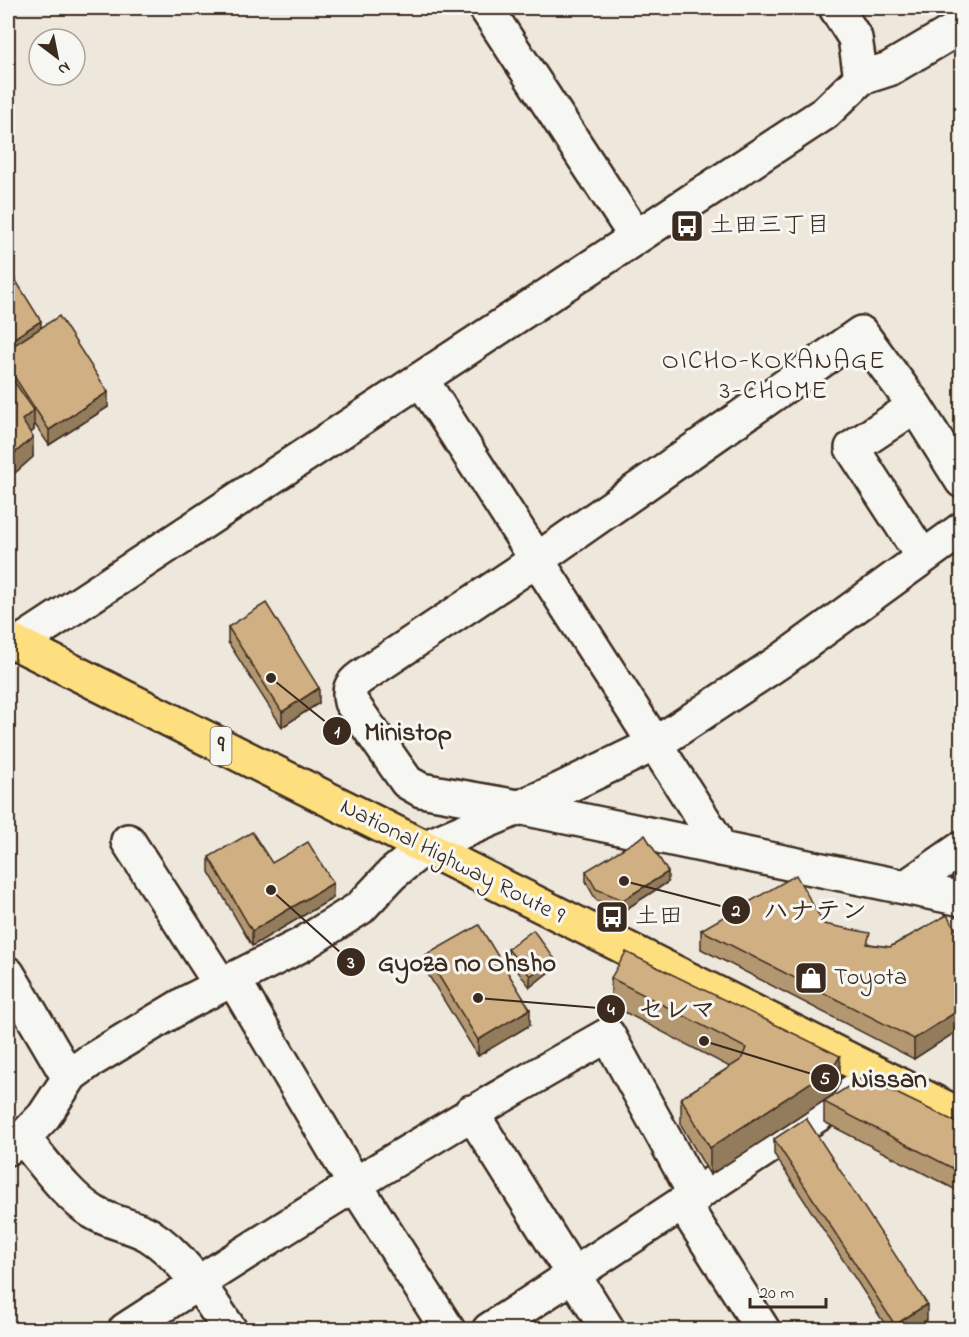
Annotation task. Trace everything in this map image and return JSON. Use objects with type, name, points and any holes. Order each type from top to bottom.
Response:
[{"type":"highway","name":"National Highway Route 9","points":[[13,641],[962,1116]]},
{"type":"street","points":[[486,8],[636,237]]},
{"type":"street","points":[[836,8],[855,38],[861,78]]},
{"type":"street","points":[[13,641],[421,379],[825,113],[861,78],[890,69],[962,26]]},
{"type":"street","points":[[962,481],[915,406],[861,333],[538,559],[361,677],[352,684],[348,693],[351,702],[407,782],[421,790],[518,807],[962,899]]},
{"type":"street","points":[[421,379],[657,743],[714,836],[719,849]]},
{"type":"street","points":[[915,406],[852,448],[922,556]]},
{"type":"street","points":[[230,1329],[197,1283],[170,1251],[148,1234],[93,1213],[15,1143],[44,1116],[71,1075],[186,1003],[301,945],[360,908],[392,874],[424,848],[553,793],[657,743],[782,660],[962,529]]},
{"type":"street","points":[[128,841],[227,982],[448,1329]]},
{"type":"street","points":[[906,886],[962,848]]},
{"type":"street","points":[[8,974],[63,1068],[71,1075]]},
{"type":"street","points":[[125,1329],[354,1182],[471,1112],[608,1035],[690,1200],[763,1329]]},
{"type":"street","points":[[489,1329],[574,1277],[860,1088],[871,1070]]},
{"type":"street","points":[[471,1112],[608,1329]]},
{"type":"building","points":[[8,268],[41,321],[8,342]]},
{"type":"building","points":[[59,316],[108,392],[49,430],[8,367],[8,349]]},
{"type":"building","points":[[8,373],[34,410],[22,420],[33,437],[8,459]]},
{"type":"building","points":[[266,603],[319,688],[282,712],[228,627]]},
{"type":"building","points":[[252,832],[272,863],[308,842],[333,883],[252,931],[209,857]]},
{"type":"building","points":[[645,835],[668,872],[623,900],[596,889],[586,871]]},
{"type":"building","points":[[796,875],[824,924],[870,933],[867,944],[890,947],[947,915],[962,939],[962,1008],[914,1039],[701,930]]},
{"type":"building","points":[[479,925],[530,1009],[478,1040],[426,955]]},
{"type":"building","points":[[533,930],[554,958],[530,976],[508,949]]},
{"type":"building","points":[[626,952],[840,1056],[833,1068],[710,1148],[681,1098],[741,1060],[746,1048],[611,978]]},
{"type":"building","points":[[863,1077],[962,1125],[962,1173],[824,1102]]},
{"type":"building","points":[[806,1118],[927,1304],[895,1325],[774,1139]]},
{"type":"place","name":"土田三丁目","points":[[687,226]]},
{"type":"place","name":"Ministop","points":[[271,678]]},
{"type":"place","name":"ハナテン","points":[[624,881]]},
{"type":"place","name":"Gyoza no Ohsho","points":[[271,890]]},
{"type":"place","name":"土田","points":[[612,917]]},
{"type":"place","name":"Toyota","points":[[811,978]]},
{"type":"place","name":"セレマ","points":[[478,998]]},
{"type":"place","name":"Nissan","points":[[704,1041]]},
{"type":"district","name":"OICHO-KOKANAGE 3-CHOME","points":[[774,377]]}]
